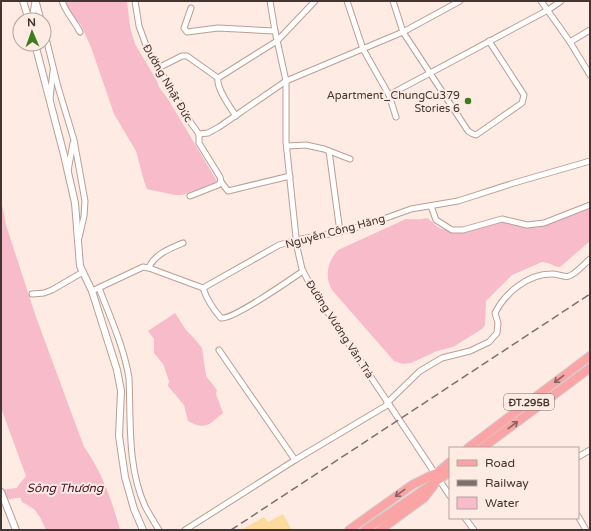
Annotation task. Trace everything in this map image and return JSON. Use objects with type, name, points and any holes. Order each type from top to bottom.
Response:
[{"type":"main road","name":"ĐT.295B","points":[[469,447],[590,356]]},
{"type":"main road","name":"ĐT.295B","points":[[483,447],[590,368]]},
{"type":"main road","points":[[365,530],[420,491],[449,463]]},
{"type":"main road","points":[[349,530],[412,484],[449,472]]},
{"type":"main road","points":[[380,530],[424,498],[436,477]]},
{"type":"street","points":[[23,1],[27,12]]},
{"type":"street","points":[[32,12],[35,1]]},
{"type":"street","points":[[35,1],[38,12]]},
{"type":"street","points":[[62,1],[66,12],[75,22],[80,32]]},
{"type":"street","name":"Đường Nhật Đức","points":[[135,1],[141,34],[147,48],[190,122],[199,134],[208,133],[236,116],[286,81],[403,32],[460,1]]},
{"type":"street","name":"Đường Vương Văn Trà","points":[[270,1],[286,81],[287,146],[296,240],[303,271],[313,290],[449,495]]},
{"type":"street","points":[[218,78],[277,41],[315,1]]},
{"type":"street","points":[[347,1],[363,48],[389,95],[396,117]]},
{"type":"street","points":[[393,1],[403,32],[468,131],[476,135],[522,103],[524,99],[524,96],[489,41]]},
{"type":"street","points":[[540,1],[548,10],[584,62],[590,75]]},
{"type":"street","points":[[389,95],[548,10],[558,2]]},
{"type":"street","points":[[191,8],[184,28],[187,32],[218,28],[275,31]]},
{"type":"street","points":[[570,42],[589,32]]},
{"type":"street","points":[[37,52],[75,203],[79,238]]},
{"type":"street","points":[[50,52],[74,140],[85,201],[84,216],[79,238],[78,254],[80,266],[92,291],[117,370],[121,391],[119,436],[126,477],[134,509],[143,530]]},
{"type":"street","points":[[158,68],[182,56],[187,56],[218,78]]},
{"type":"street","points":[[50,100],[54,67]]},
{"type":"street","points":[[218,78],[217,82],[219,87],[236,116]]},
{"type":"street","points":[[199,134],[199,143],[220,177],[221,182],[228,191],[290,176]]},
{"type":"street","points":[[68,172],[74,140]]},
{"type":"street","points":[[287,146],[306,145],[329,151],[350,159]]},
{"type":"street","points":[[329,151],[340,232]]},
{"type":"street","name":"Nguyễn Công Hãng","points":[[203,288],[279,245],[296,240],[340,232],[375,222],[405,211],[458,201],[590,161]]},
{"type":"street","points":[[190,196],[218,185],[221,182]]},
{"type":"street","points":[[431,206],[436,220],[452,230],[464,230],[502,219],[527,225],[544,223],[590,205]]},
{"type":"street","points":[[149,268],[150,262],[154,259],[183,243]]},
{"type":"street","points":[[186,530],[295,460],[388,404],[420,371],[442,358],[470,352],[489,342],[497,333],[498,323],[496,313],[501,303],[522,283],[543,274],[552,273],[565,277],[570,276],[590,259]]},
{"type":"street","points":[[92,291],[136,270],[149,268],[203,288],[206,298],[213,309],[221,318],[226,318],[250,305],[303,271]]},
{"type":"street","points":[[32,294],[44,294],[83,272]]},
{"type":"street","points":[[99,288],[127,365],[133,461],[137,484],[145,507],[159,530]]},
{"type":"street","points":[[219,350],[295,460]]},
{"type":"street","points":[[579,456],[590,450]]},
{"type":"street","points":[[1,492],[16,530]]},
{"type":"street","points":[[579,518],[586,530]]},
{"type":"street","points":[[468,519],[474,530]]},
{"type":"shaded area","points":[[283,514],[292,530],[241,530],[264,517],[268,522]]},
{"type":"water","points":[[66,1],[127,1],[130,27],[135,44],[159,87],[168,99],[217,181],[215,183],[182,195],[147,189],[136,151],[114,114],[91,47],[81,25],[69,11]]},
{"type":"water","name":"Sông Thương","points":[[1,200],[6,225],[36,317],[84,447],[96,466],[106,487],[120,530],[46,530],[40,517],[34,509],[22,502],[17,487],[26,476],[1,408]]},
{"type":"water","points":[[590,201],[590,241],[560,267],[542,262],[512,275],[486,301],[485,325],[482,329],[453,347],[437,351],[411,363],[403,364],[394,361],[332,290],[328,279],[328,269],[338,250],[406,219],[427,218],[440,228],[448,230],[461,228],[495,218],[528,225],[561,215],[579,208]]},
{"type":"water","points":[[175,313],[186,330],[202,348],[206,376],[217,390],[216,394],[223,413],[207,425],[199,426],[188,421],[184,405],[168,386],[169,381],[163,364],[154,353],[154,339],[148,331]]},
{"type":"waterway","points":[[1,495],[33,491]]},
{"type":"railway","points":[[231,530],[590,294]]},
{"type":"place","name":"Apartment_ChungCu379 Stories 6","points":[[468,101]]}]
